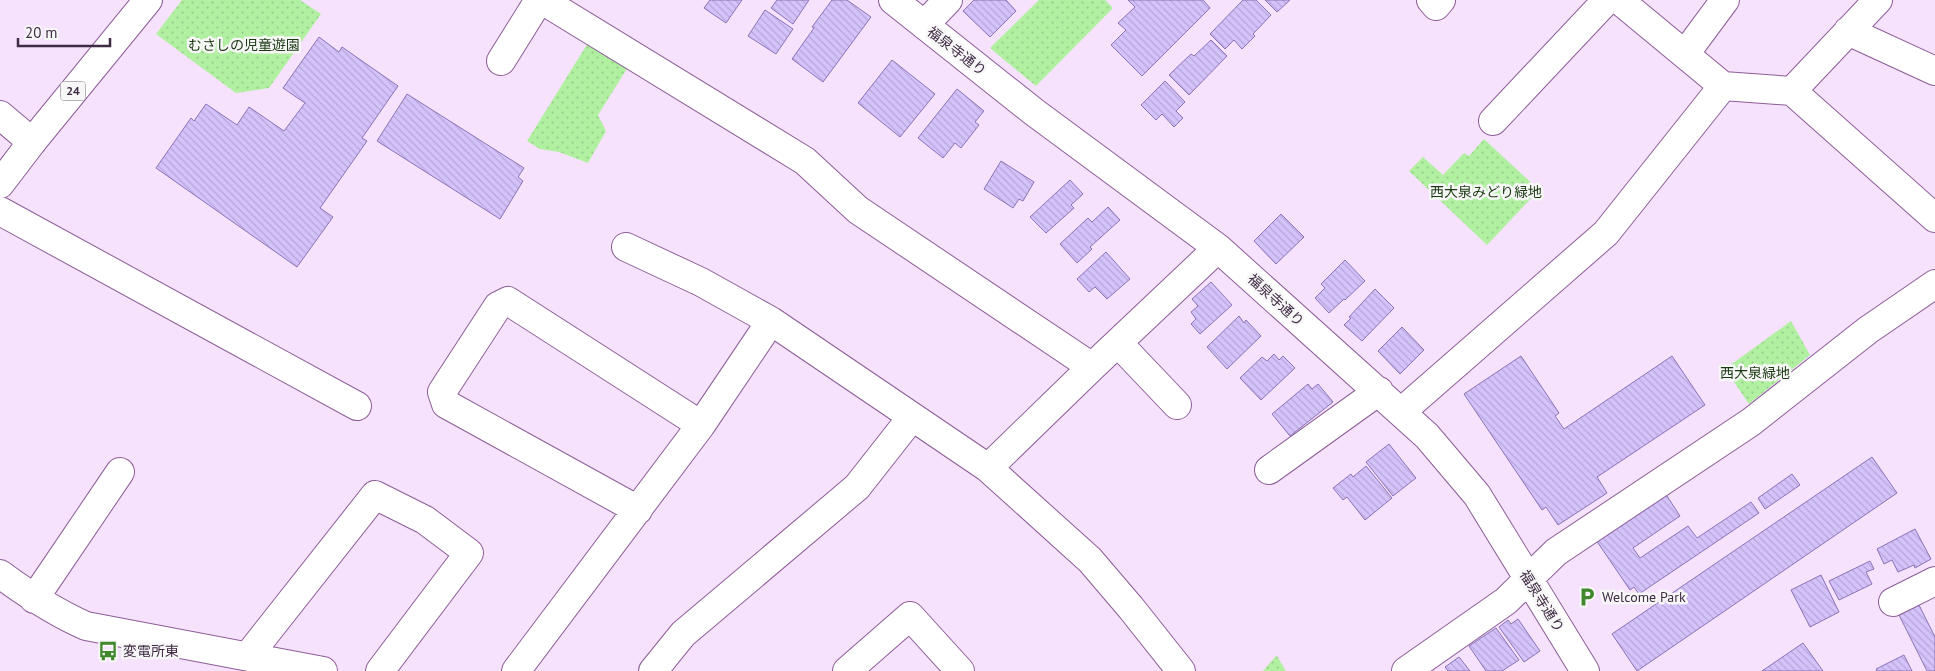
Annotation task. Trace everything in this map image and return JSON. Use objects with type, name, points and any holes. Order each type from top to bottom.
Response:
[{"type":"street","name":"24","points":[[0,184],[148,0]]},
{"type":"street","points":[[502,61],[540,0],[805,161],[858,210],[1092,367]]},
{"type":"street","name":"福泉寺通り","points":[[893,0],[1034,112],[1218,248],[1402,412],[1441,450],[1477,495],[1585,671]]},
{"type":"street","points":[[924,25],[948,0]]},
{"type":"street","points":[[1431,0],[1436,6],[1442,0]]},
{"type":"street","points":[[1492,120],[1607,0]]},
{"type":"street","points":[[1619,0],[1723,86],[1792,91],[1935,218]]},
{"type":"street","points":[[1685,54],[1725,0]]},
{"type":"street","points":[[1792,91],[1878,0]]},
{"type":"street","points":[[1848,31],[1935,70]]},
{"type":"street","points":[[1402,412],[1606,233],[1723,86]]},
{"type":"street","points":[[0,114],[32,142]]},
{"type":"street","points":[[0,211],[357,406]]},
{"type":"street","points":[[626,248],[701,282],[771,321],[988,468],[1090,560],[1181,671]]},
{"type":"street","points":[[988,468],[1218,248]]},
{"type":"street","points":[[1406,671],[1506,602],[1556,552],[1751,422],[1868,330],[1935,284]]},
{"type":"street","points":[[638,510],[446,404],[442,392],[498,306],[508,301],[701,424]]},
{"type":"street","points":[[516,671],[701,424],[771,321]]},
{"type":"street","points":[[1118,343],[1177,405]]},
{"type":"street","points":[[1269,470],[1379,391]]},
{"type":"street","points":[[653,671],[683,634],[857,487],[912,417]]},
{"type":"street","points":[[34,600],[120,472]]},
{"type":"street","points":[[248,656],[374,495],[424,520],[469,553],[380,671]]},
{"type":"street","points":[[0,574],[34,600],[86,626],[323,671]]},
{"type":"street","points":[[1893,602],[1935,581]]},
{"type":"street","points":[[847,671],[910,616],[960,671]]},
{"type":"green space","name":"むさしの児童遊園","points":[[182,0],[300,0],[321,14],[269,88],[236,93],[156,34]]},
{"type":"green space","points":[[1039,0],[1105,0],[1113,8],[1036,86],[990,48]]},
{"type":"green space","points":[[588,43],[628,67],[598,115],[606,131],[588,163],[559,152],[540,149],[527,141]]},
{"type":"green space","name":"西大泉みどり緑地","points":[[1484,139],[1539,190],[1487,245],[1409,171],[1423,157],[1443,175],[1464,153],[1469,156]]},
{"type":"green space","name":"西大泉緑地","points":[[1791,321],[1810,355],[1749,404],[1725,369]]},
{"type":"green space","points":[[1276,656],[1286,671],[1263,671]]},
{"type":"building","points":[[710,0],[742,0],[726,23],[704,8]]},
{"type":"building","points":[[777,0],[809,0],[793,24],[771,8]]},
{"type":"building","points":[[832,0],[847,0],[871,17],[823,82],[792,59]]},
{"type":"building","points":[[974,0],[1006,0],[1016,11],[990,37],[963,11]]},
{"type":"building","points":[[1128,0],[1203,0],[1210,8],[1142,76],[1111,45],[1126,30],[1118,23],[1135,7]]},
{"type":"building","points":[[1243,0],[1256,0],[1271,15],[1242,49],[1234,40],[1225,49],[1210,34]]},
{"type":"building","points":[[1265,0],[1290,0],[1277,12]]},
{"type":"building","points":[[765,10],[793,29],[776,54],[748,36]]},
{"type":"building","points":[[319,37],[339,52],[342,47],[398,86],[362,138],[367,141],[320,208],[333,217],[297,267],[156,168],[191,118],[194,121],[206,104],[237,125],[249,107],[284,131],[305,103],[283,88]]},
{"type":"building","points":[[1211,40],[1227,56],[1189,95],[1169,75],[1191,54],[1194,56]]},
{"type":"building","points":[[892,60],[935,94],[900,137],[858,103]]},
{"type":"building","points":[[1165,81],[1185,102],[1176,111],[1183,118],[1174,127],[1162,114],[1156,120],[1141,105]]},
{"type":"building","points":[[957,89],[984,111],[975,122],[979,125],[961,148],[955,143],[943,158],[918,138]]},
{"type":"building","points":[[407,94],[524,168],[518,177],[523,181],[500,219],[377,141]]},
{"type":"building","points":[[1001,161],[1034,182],[1023,201],[1019,199],[1013,208],[984,189]]},
{"type":"building","points":[[1070,180],[1083,194],[1071,205],[1074,208],[1046,233],[1030,217]]},
{"type":"building","points":[[1108,207],[1120,220],[1090,247],[1092,249],[1077,263],[1060,244],[1088,218],[1092,222]]},
{"type":"building","points":[[1281,214],[1304,237],[1276,264],[1254,241]]},
{"type":"building","points":[[1106,252],[1130,279],[1107,299],[1095,287],[1089,292],[1077,279]]},
{"type":"building","points":[[1345,260],[1365,281],[1329,313],[1315,298],[1325,288],[1321,284]]},
{"type":"building","points":[[1211,282],[1232,305],[1200,334],[1191,324],[1196,319],[1191,312],[1198,306],[1192,299]]},
{"type":"building","points":[[1375,289],[1394,308],[1362,341],[1344,325]]},
{"type":"building","points":[[1239,316],[1244,323],[1246,320],[1261,336],[1227,369],[1207,347]]},
{"type":"building","points":[[1402,327],[1424,350],[1400,374],[1378,351]]},
{"type":"building","points":[[1274,354],[1279,360],[1283,356],[1295,368],[1261,400],[1240,378],[1262,357],[1267,361]]},
{"type":"building","points":[[1521,356],[1559,413],[1555,416],[1564,429],[1672,356],[1705,405],[1597,477],[1607,493],[1558,525],[1546,507],[1542,510],[1464,394]]},
{"type":"building","points":[[1308,384],[1312,389],[1318,384],[1333,402],[1290,436],[1272,414]]},
{"type":"building","points":[[1389,444],[1416,478],[1393,496],[1366,462]]},
{"type":"building","points":[[1872,457],[1897,493],[1637,671],[1612,634]]},
{"type":"building","points":[[1366,466],[1392,498],[1365,520],[1347,497],[1343,500],[1333,488],[1351,474],[1353,477]]},
{"type":"building","points":[[1792,474],[1800,485],[1765,509],[1758,498]]},
{"type":"building","points":[[1665,493],[1680,516],[1633,548],[1640,558],[1688,526],[1697,538],[1751,502],[1759,513],[1639,594],[1634,587],[1630,590],[1596,540]]},
{"type":"building","points":[[1915,529],[1931,559],[1915,568],[1914,565],[1898,572],[1892,560],[1884,564],[1877,549]]},
{"type":"building","points":[[1870,561],[1874,569],[1866,572],[1872,584],[1839,600],[1829,581]]},
{"type":"building","points":[[1821,575],[1839,612],[1810,627],[1791,590]]},
{"type":"building","points":[[1919,605],[1935,637],[1935,670],[1933,671],[1927,671],[1899,615]]},
{"type":"building","points":[[1518,619],[1540,651],[1524,662],[1499,627],[1508,620],[1511,624]]},
{"type":"building","points":[[1496,628],[1519,660],[1502,671],[1486,671],[1469,646]]},
{"type":"building","points":[[1803,643],[1823,671],[1762,671]]},
{"type":"building","points":[[1904,655],[1912,671],[1877,671],[1876,669]]},
{"type":"building","points":[[1459,657],[1470,671],[1448,671],[1445,667]]},
{"type":"place","name":"Welcome Park","points":[[1587,597]]},
{"type":"place","name":"変電所東","points":[[108,651]]}]
